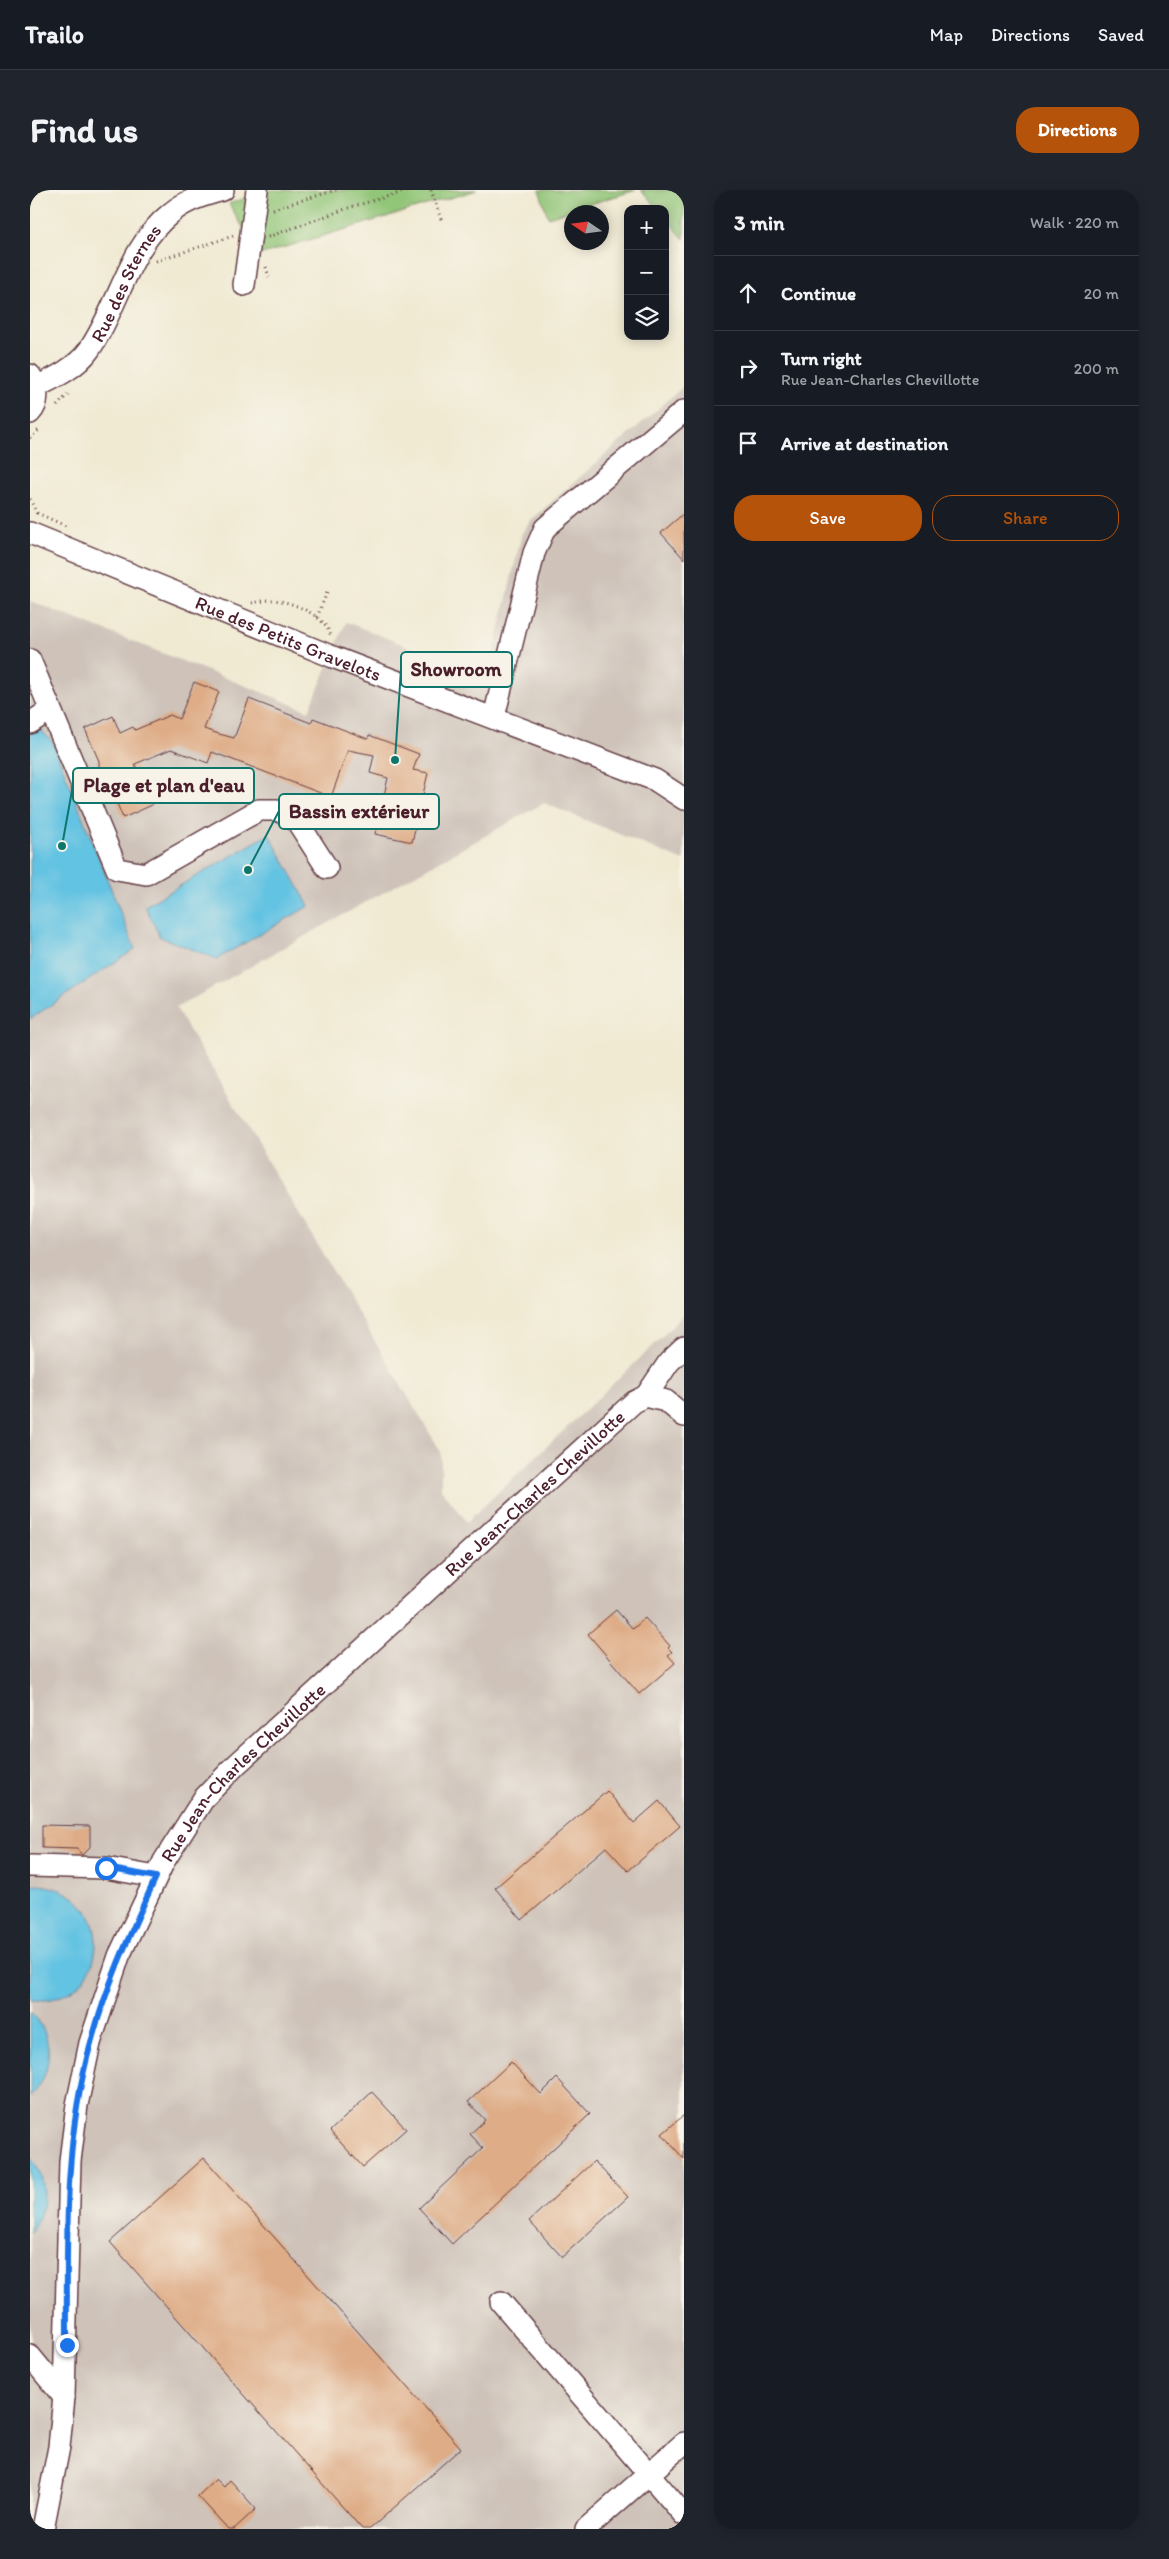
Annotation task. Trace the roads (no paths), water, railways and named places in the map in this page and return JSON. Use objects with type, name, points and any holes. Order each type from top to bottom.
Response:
[{"type":"street","name":"Rue des Sternes","points":[[33,381],[75,364],[89,350],[136,257],[153,230],[171,212],[195,198],[223,190]]},
{"type":"street","points":[[244,285],[261,228],[265,195]]},
{"type":"street","points":[[30,413],[37,399],[33,381]]},
{"type":"street","points":[[494,717],[534,553],[545,528],[684,411]]},
{"type":"street","name":"Rue des Petits Gravelots","points":[[34,526],[325,654],[655,780],[684,799]]},
{"type":"street","points":[[30,660],[117,869],[146,874],[259,810],[277,810],[295,818],[327,868]]},
{"type":"street","points":[[30,722],[50,710]]},
{"type":"street","points":[[677,1355],[646,1396],[666,1401],[684,1416]]},
{"type":"street","name":"Rue Jean-Charles Chevillotte","points":[[43,2529],[58,2455],[64,2397],[70,2161],[77,2105],[90,2043],[119,1956],[156,1877],[204,1798],[237,1764],[634,1402],[646,1396]]},
{"type":"street","points":[[30,1866],[106,1868],[156,1877]]},
{"type":"street","points":[[501,2302],[684,2515]]},
{"type":"street","points":[[30,2356],[64,2397]]},
{"type":"street","points":[[586,2529],[684,2443]]},
{"type":"water","points":[[40,729],[53,743],[135,949],[30,1019],[30,732]]},
{"type":"water","points":[[269,834],[309,906],[217,959],[160,937],[145,906]]},
{"type":"water","points":[[38,1885],[65,1892],[84,1907],[94,1927],[96,1948],[90,1969],[77,1986],[57,1998],[30,2000],[30,1886]]},
{"type":"water","points":[[30,2012],[44,2031],[48,2054],[44,2077],[30,2097]]},
{"type":"water","points":[[30,2156],[41,2175],[44,2195],[40,2214],[30,2233]]},
{"type":"place","name":"Showroom","points":[[395,760]]},
{"type":"place","name":"Plage et plan d'eau","points":[[62,846]]},
{"type":"place","name":"Bassin extérieur","points":[[248,870]]}]
